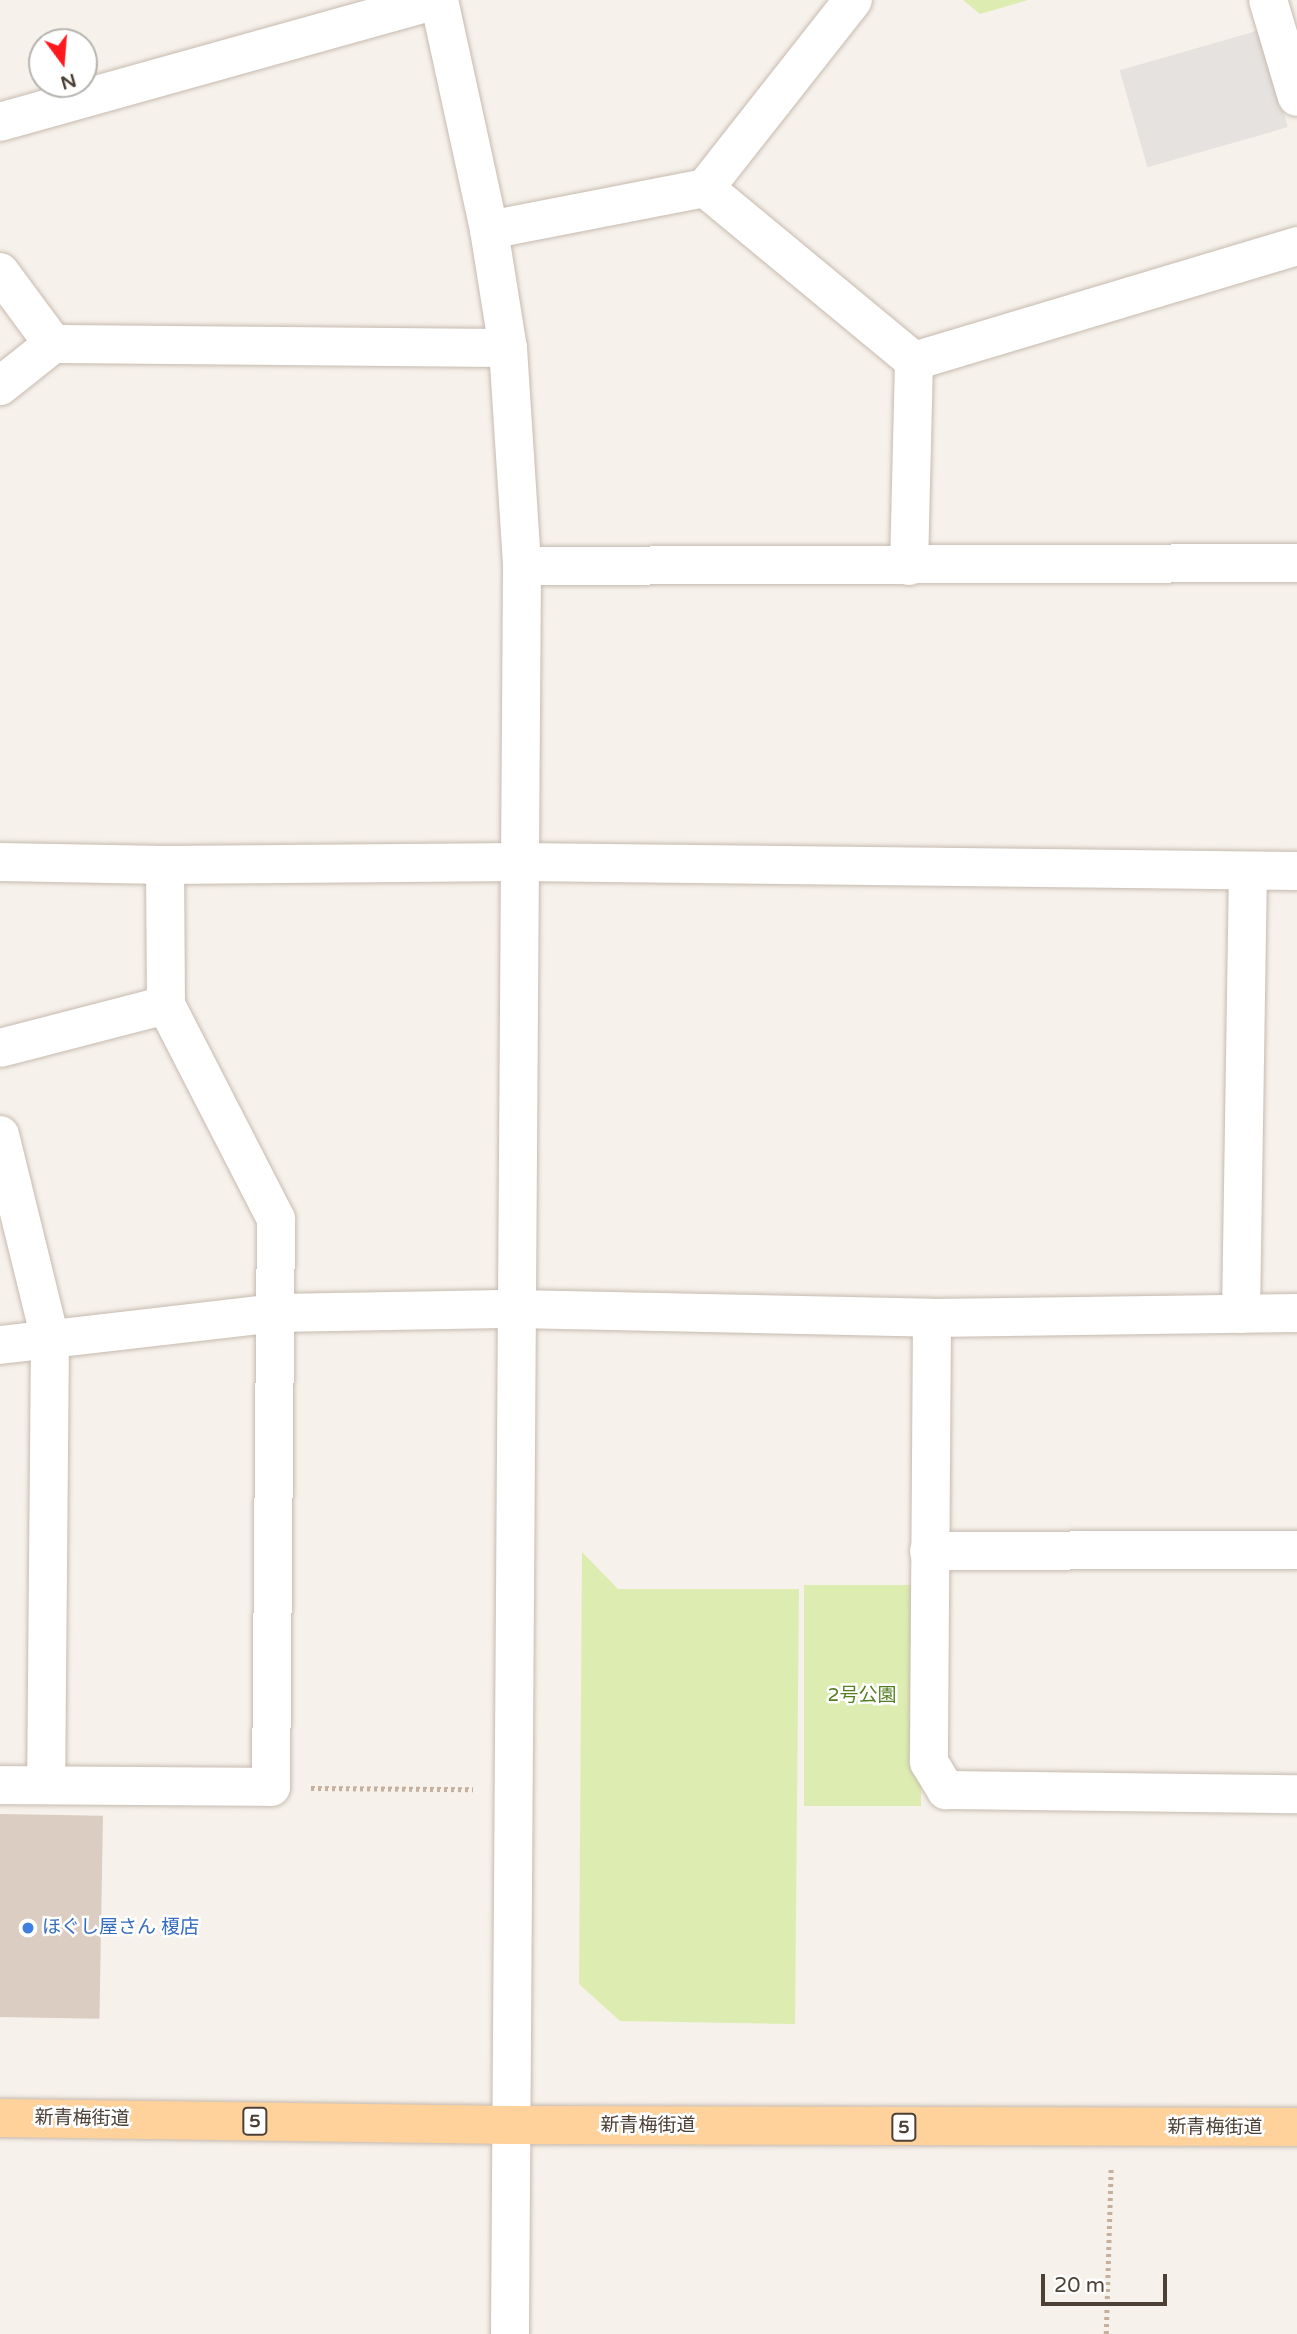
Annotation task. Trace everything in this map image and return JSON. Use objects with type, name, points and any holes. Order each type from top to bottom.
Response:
[{"type":"main road","name":"新青梅街道","points":[[0,2118],[511,2125],[1112,2129],[1297,2127]]},
{"type":"street","points":[[0,122],[438,0],[489,230],[508,348],[522,566],[510,2334]]},
{"type":"street","points":[[1268,0],[1297,97]]},
{"type":"street","points":[[489,230],[705,188],[836,6]]},
{"type":"street","points":[[705,188],[914,361]]},
{"type":"street","points":[[914,361],[1297,246]]},
{"type":"street","points":[[0,272],[53,344]]},
{"type":"street","points":[[0,386],[53,344],[508,348]]},
{"type":"street","points":[[909,566],[914,361]]},
{"type":"street","points":[[522,566],[1297,563]]},
{"type":"street","points":[[0,862],[165,865],[519,862],[1297,871]]},
{"type":"street","points":[[0,1785],[271,1787],[276,1219],[166,1005],[165,865]]},
{"type":"street","points":[[1241,1314],[1248,872]]},
{"type":"street","points":[[0,1048],[166,1005]]},
{"type":"street","points":[[0,1135],[50,1338],[46,1785]]},
{"type":"street","points":[[0,1345],[277,1313],[516,1309],[932,1318],[1297,1313]]},
{"type":"street","points":[[932,1318],[929,1762],[946,1790],[1297,1794]]},
{"type":"street","points":[[929,1551],[1297,1550]]},
{"type":"path","points":[[271,1787],[513,1789]]},
{"type":"path","points":[[1106,2334],[1112,2129]]},
{"type":"green space","points":[[963,0],[1028,0],[980,14]]},
{"type":"green space","points":[[582,1552],[618,1589],[799,1589],[795,2024],[620,2021],[579,1984]]},
{"type":"green space","name":"2号公園","points":[[804,1585],[921,1585],[921,1806],[804,1806]]},
{"type":"shaded area","points":[[1260,30],[1288,127],[1147,167],[1120,70]]},
{"type":"building","points":[[0,1814],[103,1816],[99,2019],[0,2017]]},
{"type":"place","name":"ほぐし屋さん 榎店","points":[[28,1928]]}]
